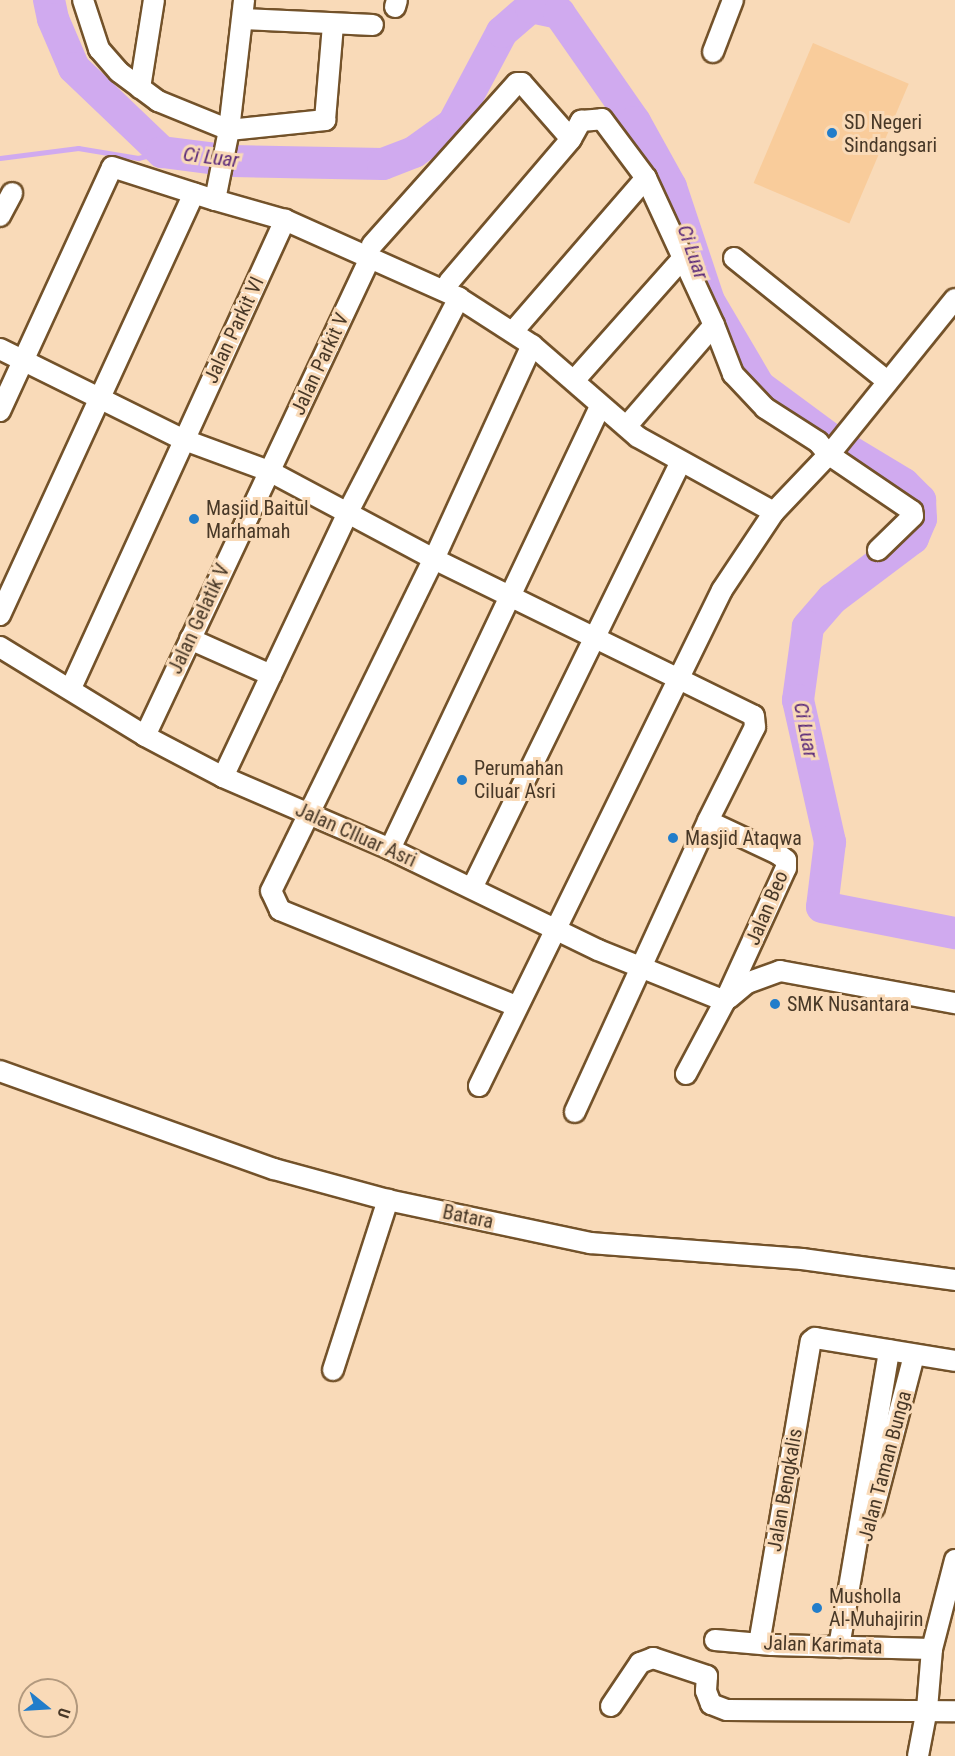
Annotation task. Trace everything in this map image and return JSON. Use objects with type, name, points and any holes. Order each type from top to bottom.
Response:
[{"type":"street","points":[[83,0],[99,49],[119,72],[140,88],[188,117],[229,132],[325,120],[333,25]]},
{"type":"street","points":[[140,88],[154,0]]},
{"type":"street","points":[[712,52],[732,0]]},
{"type":"street","points":[[216,192],[229,132],[244,10],[333,25],[373,26]]},
{"type":"street","name":"Jalan Parkit V","points":[[269,471],[371,251],[517,83],[522,83],[571,139]]},
{"type":"street","points":[[223,777],[454,290],[571,139],[581,121],[602,119],[646,178],[714,325],[733,374],[749,393],[765,408],[832,450],[912,511],[913,516],[878,550]]},
{"type":"street","points":[[0,411],[112,167],[194,193],[216,192],[371,251],[454,290],[532,345],[638,437],[774,512]]},
{"type":"street","points":[[516,328],[646,178]]},
{"type":"street","points":[[0,216],[12,193]]},
{"type":"street","points":[[0,615],[102,398],[194,193]]},
{"type":"street","name":"Jalan Parkit VI","points":[[71,688],[182,439],[285,220]]},
{"type":"street","points":[[579,375],[683,258]]},
{"type":"street","points":[[734,258],[887,381]]},
{"type":"street","points":[[479,1086],[516,1006],[722,590],[774,512],[832,450],[955,299]]},
{"type":"street","points":[[632,420],[714,325]]},
{"type":"street","points":[[516,1006],[280,910],[271,891],[434,559],[532,345]]},
{"type":"street","points":[[0,349],[182,439],[269,471],[349,510],[434,559],[680,677],[753,716],[756,722],[708,821],[643,969],[575,1112]]},
{"type":"street","points":[[390,849],[512,596],[600,406]]},
{"type":"street","points":[[472,888],[681,461]]},
{"type":"street","name":"Jalan Gelatik V","points":[[145,736],[269,471]]},
{"type":"street","points":[[190,639],[271,675]]},
{"type":"street","name":"Jalan CIluar Asri","points":[[0,647],[71,688],[145,736],[223,777],[390,849],[643,969],[725,1001]]},
{"type":"street","name":"Jalan Beo","points":[[708,821],[786,860],[785,876],[725,1001]]},
{"type":"street","points":[[686,1074],[725,1001],[747,983],[780,971],[955,1002]]},
{"type":"street","name":"Batara","points":[[0,1071],[274,1169],[388,1200],[591,1243],[802,1259],[955,1280]]},
{"type":"street","points":[[333,1370],[388,1200]]},
{"type":"street","name":"Jalan Bengkalis","points":[[764,1644],[762,1626],[810,1343],[815,1338],[889,1350]]},
{"type":"street","points":[[889,1350],[955,1361]]},
{"type":"street","name":"Jalan Taman Bunga","points":[[839,1647],[889,1350]]},
{"type":"street","name":"Jalan Taman Bunga","points":[[851,1575],[860,1560],[914,1355]]},
{"type":"street","points":[[918,1756],[927,1710],[932,1649],[955,1560]]},
{"type":"street","name":"Jalan Karimata","points":[[715,1640],[764,1644],[932,1649]]},
{"type":"street","points":[[611,1706],[639,1663],[653,1658],[707,1676],[706,1691],[711,1704],[728,1710],[955,1712]]},
{"type":"shaded area","name":"SD Negeri Sindangsari","points":[[813,43],[909,84],[849,224],[754,183]]},
{"type":"waterway","name":"Ci Luar","points":[[49,0],[53,19],[74,68],[162,152],[233,161],[383,164],[414,152],[453,124],[502,32],[531,7],[559,13],[635,122],[671,187],[709,301],[759,386],[836,443],[904,484],[920,500],[921,519],[913,538],[832,599],[808,627],[798,700],[830,842],[822,907],[955,933]]},
{"type":"waterway","points":[[0,158],[78,148],[138,158],[162,152]]},
{"type":"place","name":"SD Negeri Sindangsari","points":[[832,133]]},
{"type":"place","name":"Masjid Baitul Marhamah","points":[[194,519]]},
{"type":"place","name":"Perumahan Ciluar Asri","points":[[462,780]]},
{"type":"place","name":"Masjid Ataqwa","points":[[673,838]]},
{"type":"place","name":"SMK Nusantara","points":[[775,1004]]},
{"type":"place","name":"Musholla Al-Muhajirin","points":[[817,1608]]}]
